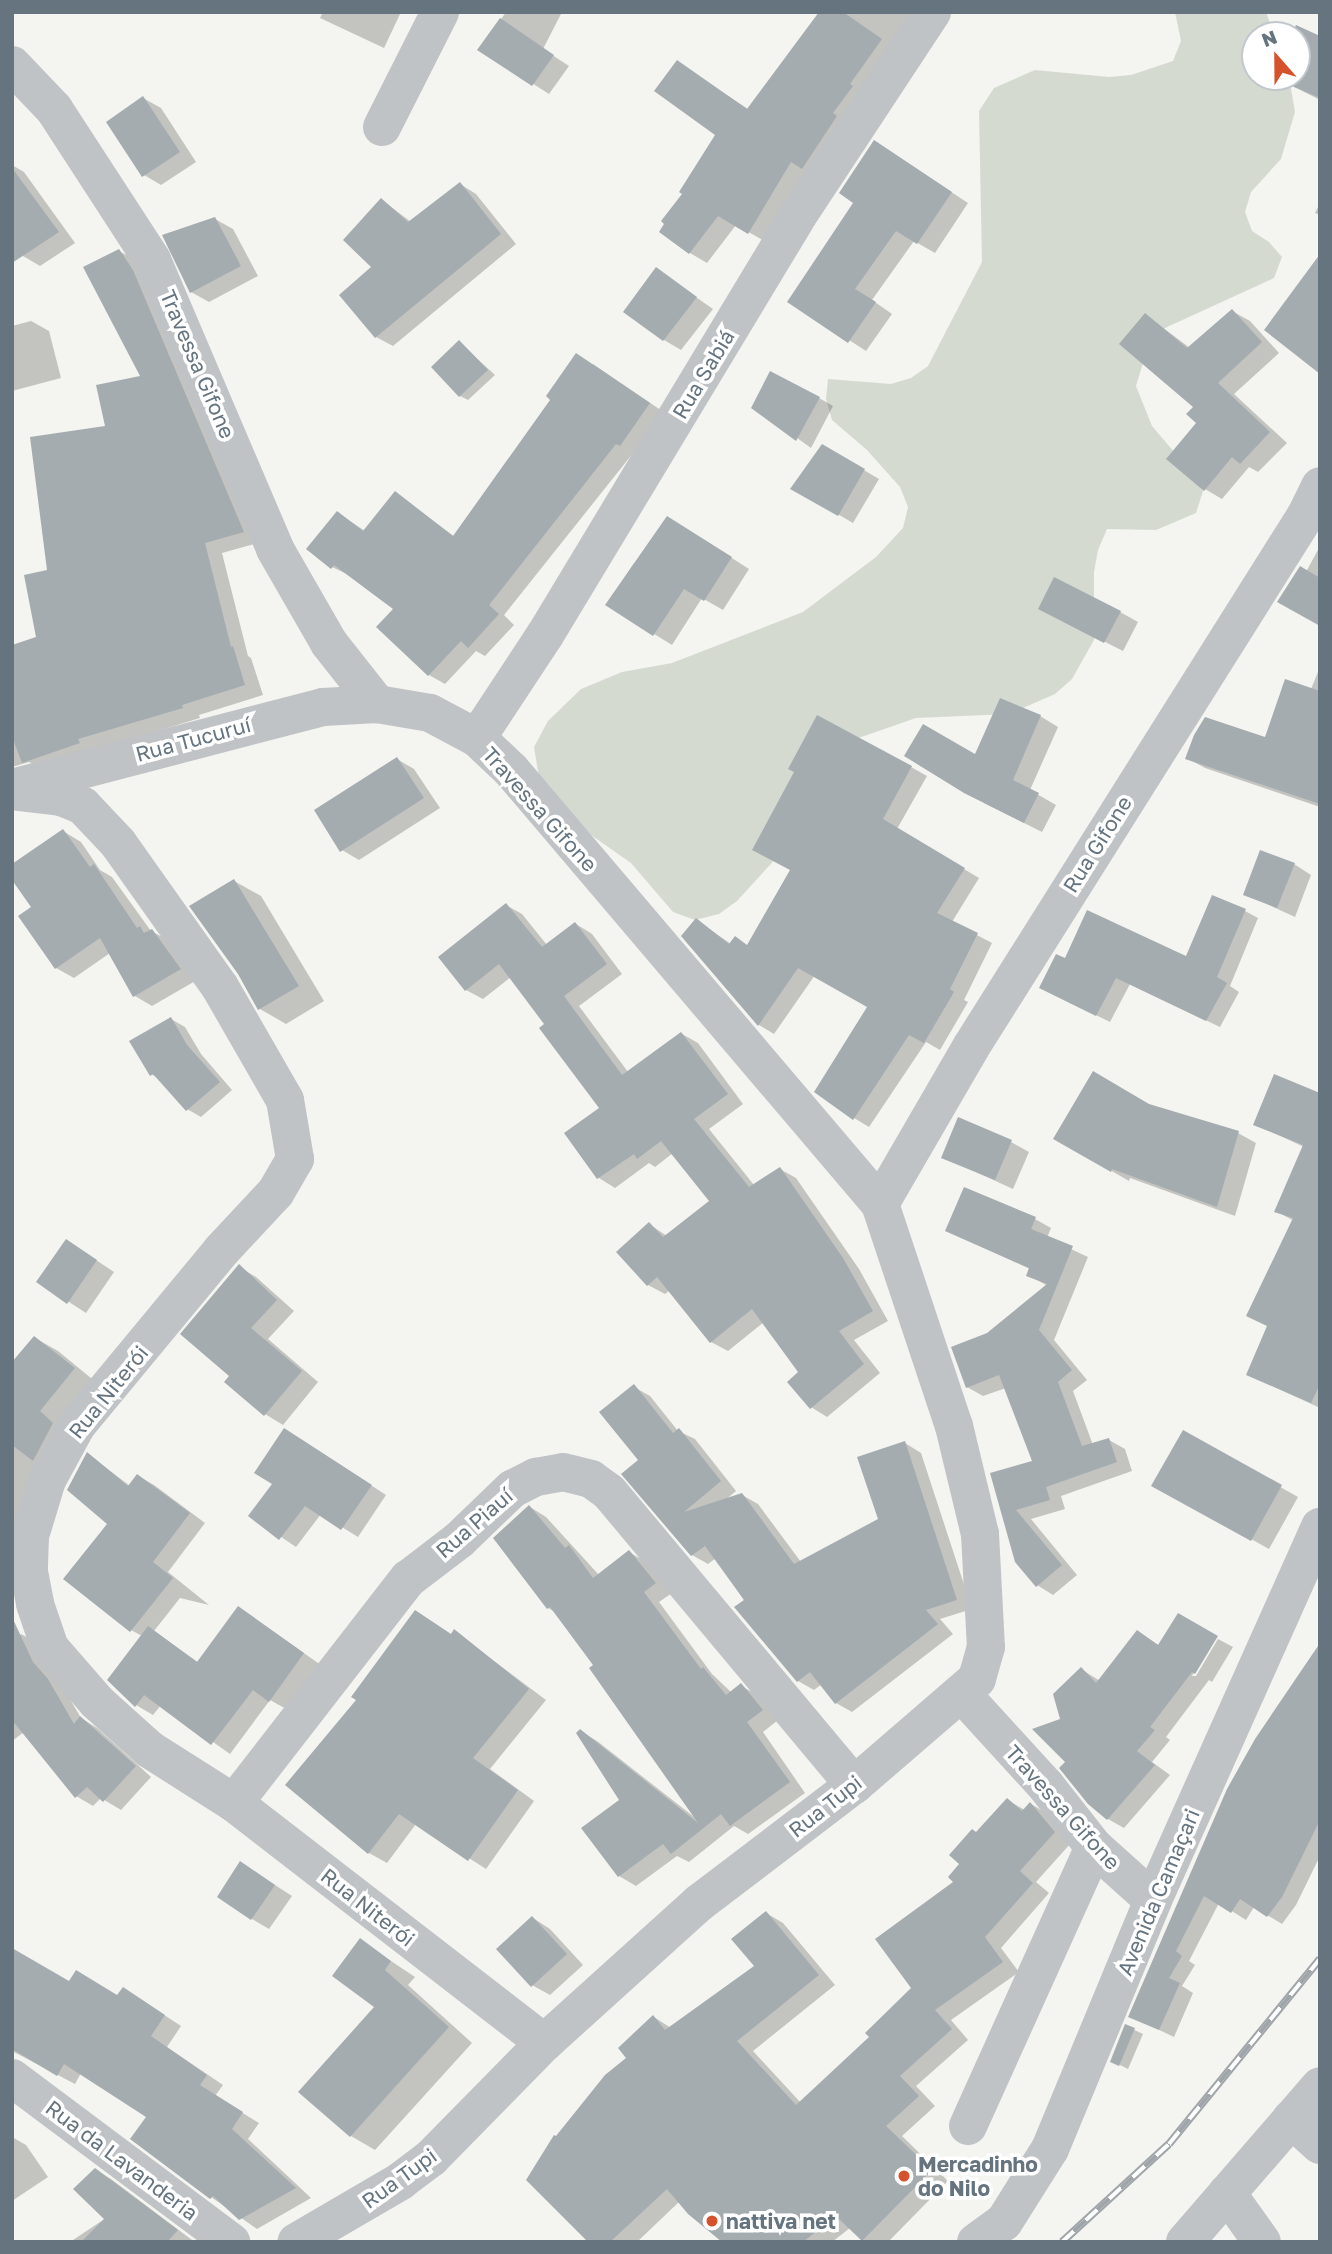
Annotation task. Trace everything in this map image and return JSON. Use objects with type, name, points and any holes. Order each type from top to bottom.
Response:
[{"type":"street","points":[[382,127],[440,12]]},
{"type":"street","name":"Rua Sabiá","points":[[477,738],[545,635],[795,220],[932,12]]},
{"type":"street","name":"Travessa Gifone","points":[[12,65],[54,109],[152,260],[275,549],[329,643],[376,704],[430,713],[477,738],[511,770],[880,1205]]},
{"type":"street","name":"Rua Gifone","points":[[880,1205],[971,1047],[1306,515],[1320,486]]},
{"type":"street","name":"Rua Tucuruí","points":[[12,789],[281,716],[323,707],[376,704]]},
{"type":"street","name":"Rua Niterói","points":[[12,789],[61,797],[83,806],[118,842],[220,987],[285,1100],[295,1159],[275,1193],[220,1251],[77,1425],[47,1480],[30,1536],[29,1572],[35,1604],[50,1647],[97,1702],[149,1749],[234,1803],[544,2043]]},
{"type":"street","name":"Rua Tupi","points":[[296,2242],[378,2195],[431,2158],[544,2043],[699,1903],[854,1784],[969,1702],[986,1647],[980,1534],[954,1426],[880,1205]]},
{"type":"street","name":"Rua Piauí","points":[[234,1803],[408,1579],[459,1539],[512,1489],[536,1477],[563,1472],[591,1479],[610,1492],[854,1784]]},
{"type":"street","name":"Avenida Camaçari","points":[[976,2242],[1004,2222],[1050,2149],[1153,1900],[1320,1527]]},
{"type":"street","name":"Travessa Gifone","points":[[969,1702],[1015,1751],[1094,1847],[1153,1900]]},
{"type":"street","points":[[968,2126],[1094,1847]]},
{"type":"street","name":"Rua da Lavanderia","points":[[12,2078],[231,2242]]},
{"type":"street","points":[[1185,2242],[1320,2086]]},
{"type":"street","points":[[1292,2119],[1320,2145]]},
{"type":"street","points":[[1227,2193],[1262,2242]]},
{"type":"shaded area","points":[[1175,12],[1266,12],[1269,21],[1241,21],[1241,91],[1291,91],[1295,112],[1281,159],[1251,192],[1245,212],[1252,231],[1269,242],[1282,257],[1274,278],[1165,328],[1149,343],[1136,386],[1152,426],[1192,473],[1203,491],[1196,513],[1156,530],[1107,529],[1098,550],[1094,572],[1094,640],[1072,679],[1055,694],[1009,714],[916,718],[821,751],[800,832],[737,901],[719,914],[695,920],[673,912],[631,863],[591,835],[540,783],[534,747],[548,721],[581,689],[622,672],[672,663],[803,612],[876,557],[903,528],[908,507],[900,487],[867,450],[832,420],[826,399],[828,379],[891,384],[911,378],[928,366],[982,262],[979,111],[994,88],[1035,70],[1109,77],[1131,75],[1173,61],[1181,41]]},
{"type":"building","points":[[819,12],[843,12],[882,39],[850,84],[853,86],[833,113],[837,116],[802,169],[791,162],[748,234],[718,216],[689,254],[659,232],[664,224],[661,221],[682,194],[679,192],[715,135],[654,91],[677,60],[747,109]]},
{"type":"building","points":[[500,18],[554,55],[532,86],[477,50]]},
{"type":"building","points":[[1311,32],[1320,36],[1320,98],[1304,91],[1311,91]]},
{"type":"building","points":[[143,96],[180,152],[142,177],[106,122]]},
{"type":"building","points":[[874,140],[952,192],[917,244],[896,231],[855,289],[876,302],[848,343],[787,302],[853,203],[839,193]]},
{"type":"building","points":[[12,168],[59,232],[12,263]]},
{"type":"building","points":[[460,182],[501,234],[375,338],[339,295],[371,267],[343,240],[381,198],[408,222]]},
{"type":"building","points":[[215,217],[241,266],[190,293],[162,235]]},
{"type":"building","points":[[119,249],[133,270],[244,532],[205,543],[231,647],[233,646],[245,685],[182,705],[183,708],[78,739],[80,743],[22,763],[12,736],[12,645],[36,637],[24,575],[47,570],[30,437],[105,426],[96,385],[140,376],[83,267]]},
{"type":"building","points":[[1320,254],[1320,374],[1264,330]]},
{"type":"building","points":[[656,267],[697,297],[663,341],[623,312]]},
{"type":"building","points":[[1232,309],[1262,342],[1218,383],[1270,432],[1240,464],[1232,457],[1204,491],[1166,459],[1196,423],[1186,414],[1193,407],[1119,344],[1145,313],[1187,348]]},
{"type":"building","points":[[459,340],[488,370],[459,397],[431,367]]},
{"type":"building","points":[[576,353],[650,403],[620,446],[616,444],[489,605],[499,614],[468,648],[461,641],[428,676],[376,627],[393,609],[334,565],[331,569],[306,549],[337,511],[363,531],[395,491],[453,536],[550,400],[546,396]]},
{"type":"building","points":[[770,371],[820,397],[796,441],[751,408]]},
{"type":"building","points":[[822,444],[865,469],[838,516],[790,489]]},
{"type":"building","points":[[667,516],[732,557],[704,601],[684,589],[653,636],[605,605]]},
{"type":"building","points":[[1300,566],[1320,578],[1320,626],[1277,602]]},
{"type":"building","points":[[1054,577],[1121,611],[1104,643],[1038,609]]},
{"type":"building","points":[[1285,679],[1320,691],[1320,804],[1185,759],[1194,735],[1205,717],[1265,737]]},
{"type":"building","points":[[1000,698],[1041,715],[1013,780],[1039,793],[1024,823],[964,793],[904,756],[923,724],[975,754]]},
{"type":"building","points":[[817,715],[912,766],[883,819],[965,868],[937,913],[978,933],[950,989],[954,992],[924,1043],[909,1035],[853,1120],[814,1092],[867,1007],[798,968],[758,1026],[681,936],[696,918],[729,944],[735,936],[747,945],[790,870],[752,850],[794,772],[788,769]]},
{"type":"building","points":[[397,757],[424,798],[340,852],[314,810]]},
{"type":"building","points":[[63,829],[90,867],[94,864],[137,928],[140,926],[144,933],[152,929],[181,969],[133,997],[100,938],[55,969],[18,916],[31,907],[12,880],[12,864]]},
{"type":"building","points":[[1260,850],[1295,863],[1277,908],[1243,895]]},
{"type":"building","points":[[234,879],[299,986],[258,1010],[238,974],[189,906]]},
{"type":"building","points":[[1212,895],[1246,909],[1217,977],[1227,983],[1206,1021],[1116,978],[1096,1016],[1039,988],[1056,954],[1065,958],[1087,910],[1186,956]]},
{"type":"building","points":[[506,903],[542,947],[575,922],[607,964],[564,996],[622,1075],[681,1032],[728,1094],[694,1119],[749,1187],[780,1167],[843,1258],[873,1311],[839,1331],[864,1364],[810,1409],[787,1382],[798,1372],[752,1309],[710,1343],[657,1277],[647,1286],[616,1252],[649,1222],[663,1237],[709,1201],[661,1141],[637,1159],[634,1154],[597,1179],[564,1133],[599,1108],[539,1028],[544,1024],[499,964],[465,991],[438,957]]},
{"type":"building","points":[[171,1017],[187,1045],[220,1082],[186,1111],[153,1074],[150,1076],[129,1041]]},
{"type":"building","points":[[1093,1071],[1149,1104],[1239,1131],[1217,1207],[1112,1169],[1111,1172],[1053,1139]]},
{"type":"building","points":[[1274,1074],[1320,1093],[1320,1384],[1311,1403],[1246,1375],[1267,1326],[1246,1316],[1293,1218],[1274,1212],[1303,1145],[1253,1125]]},
{"type":"building","points":[[958,1117],[1012,1140],[995,1180],[941,1158]]},
{"type":"building","points":[[964,1187],[1036,1217],[1031,1229],[1073,1246],[1039,1330],[1072,1370],[1058,1382],[1082,1446],[1109,1438],[1117,1462],[1046,1487],[1050,1500],[1016,1510],[1062,1565],[1036,1587],[1015,1562],[990,1473],[1032,1461],[999,1375],[966,1388],[951,1347],[987,1333],[1047,1284],[1026,1276],[1029,1268],[945,1231]]},
{"type":"building","points":[[66,1239],[97,1260],[67,1304],[36,1282]]},
{"type":"building","points":[[239,1264],[277,1300],[251,1328],[302,1371],[264,1416],[224,1382],[229,1376],[180,1334]]},
{"type":"building","points":[[34,1336],[75,1368],[40,1411],[53,1423],[33,1461],[12,1445],[12,1362]]},
{"type":"building","points":[[634,1384],[673,1433],[679,1428],[721,1481],[684,1512],[742,1493],[794,1564],[878,1519],[857,1457],[905,1441],[957,1600],[926,1610],[938,1624],[835,1704],[810,1672],[797,1682],[734,1607],[744,1600],[705,1546],[691,1556],[621,1474],[638,1460],[599,1412]]},
{"type":"building","points":[[284,1428],[372,1485],[341,1530],[305,1506],[279,1540],[248,1516],[272,1484],[254,1473]]},
{"type":"building","points":[[1183,1430],[1282,1485],[1251,1541],[1151,1486]]},
{"type":"building","points":[[87,1452],[128,1486],[137,1474],[190,1513],[153,1562],[173,1578],[130,1632],[63,1579],[107,1524],[67,1490]]},
{"type":"building","points":[[529,1505],[565,1548],[569,1545],[593,1578],[629,1550],[656,1583],[644,1592],[701,1669],[703,1667],[726,1695],[741,1683],[763,1710],[747,1722],[790,1782],[730,1826],[721,1814],[671,1854],[663,1844],[618,1877],[581,1828],[619,1800],[576,1733],[580,1729],[698,1823],[589,1668],[593,1665],[493,1538]]},
{"type":"building","points":[[238,1606],[304,1653],[269,1702],[253,1690],[211,1745],[144,1695],[135,1707],[107,1680],[148,1626],[197,1662]]},
{"type":"building","points":[[415,1610],[451,1634],[454,1629],[529,1689],[473,1758],[518,1790],[468,1861],[399,1814],[368,1854],[285,1785],[356,1700],[351,1697]]},
{"type":"building","points":[[1178,1613],[1218,1636],[1195,1674],[1192,1672],[1150,1727],[1155,1730],[1137,1751],[1155,1765],[1107,1820],[1088,1804],[1059,1768],[1065,1762],[1032,1729],[1060,1719],[1053,1694],[1081,1667],[1096,1683],[1137,1630],[1158,1645]]},
{"type":"building","points":[[12,1617],[33,1662],[48,1679],[74,1724],[80,1716],[136,1766],[103,1802],[87,1787],[75,1798],[12,1720]]},
{"type":"building","points":[[1320,1643],[1320,1820],[1282,1897],[1267,1917],[1240,1899],[1231,1913],[1204,1896],[1176,1951],[1182,1956],[1169,1978],[1180,1983],[1159,2030],[1128,2017],[1227,1789],[1255,1739]]},
{"type":"building","points":[[1007,1798],[1022,1811],[1030,1802],[1055,1832],[1020,1871],[1033,1883],[985,1937],[1003,1962],[935,2010],[952,2029],[900,2076],[919,2096],[886,2126],[932,2170],[862,2241],[836,2216],[803,2242],[722,2242],[688,2214],[667,2189],[610,2242],[588,2242],[526,2180],[554,2135],[556,2136],[605,2075],[626,2058],[618,2048],[653,2015],[665,2030],[754,1966],[731,1939],[766,1911],[819,1975],[737,2041],[796,2105],[869,2037],[865,2033],[911,1988],[875,1939],[953,1882],[948,1877],[959,1864],[949,1855],[972,1829],[976,1832]]},
{"type":"building","points":[[240,1861],[275,1885],[251,1920],[217,1897]]},
{"type":"building","points":[[532,1916],[567,1954],[531,1987],[496,1949]]},
{"type":"building","points":[[360,1938],[391,1961],[385,1970],[449,2027],[350,2137],[298,2092],[374,2007],[332,1976]]},
{"type":"building","points":[[12,1948],[69,1981],[76,1970],[117,1995],[123,1987],[165,2015],[151,2036],[207,2075],[200,2085],[243,2112],[232,2129],[296,2188],[239,2220],[213,2196],[210,2199],[130,2139],[146,2117],[64,2064],[57,2076],[12,2049]]},
{"type":"building","points":[[1125,2024],[1135,2028],[1119,2066],[1110,2062]]},
{"type":"building","points":[[95,2168],[178,2230],[167,2242],[81,2242],[104,2219],[73,2189]]},
{"type":"railway","points":[[1062,2242],[1169,2144],[1320,1959]]},
{"type":"place","name":"Mercadinho do Nilo","points":[[904,2176]]},
{"type":"place","name":"nattiva net","points":[[712,2221]]}]
